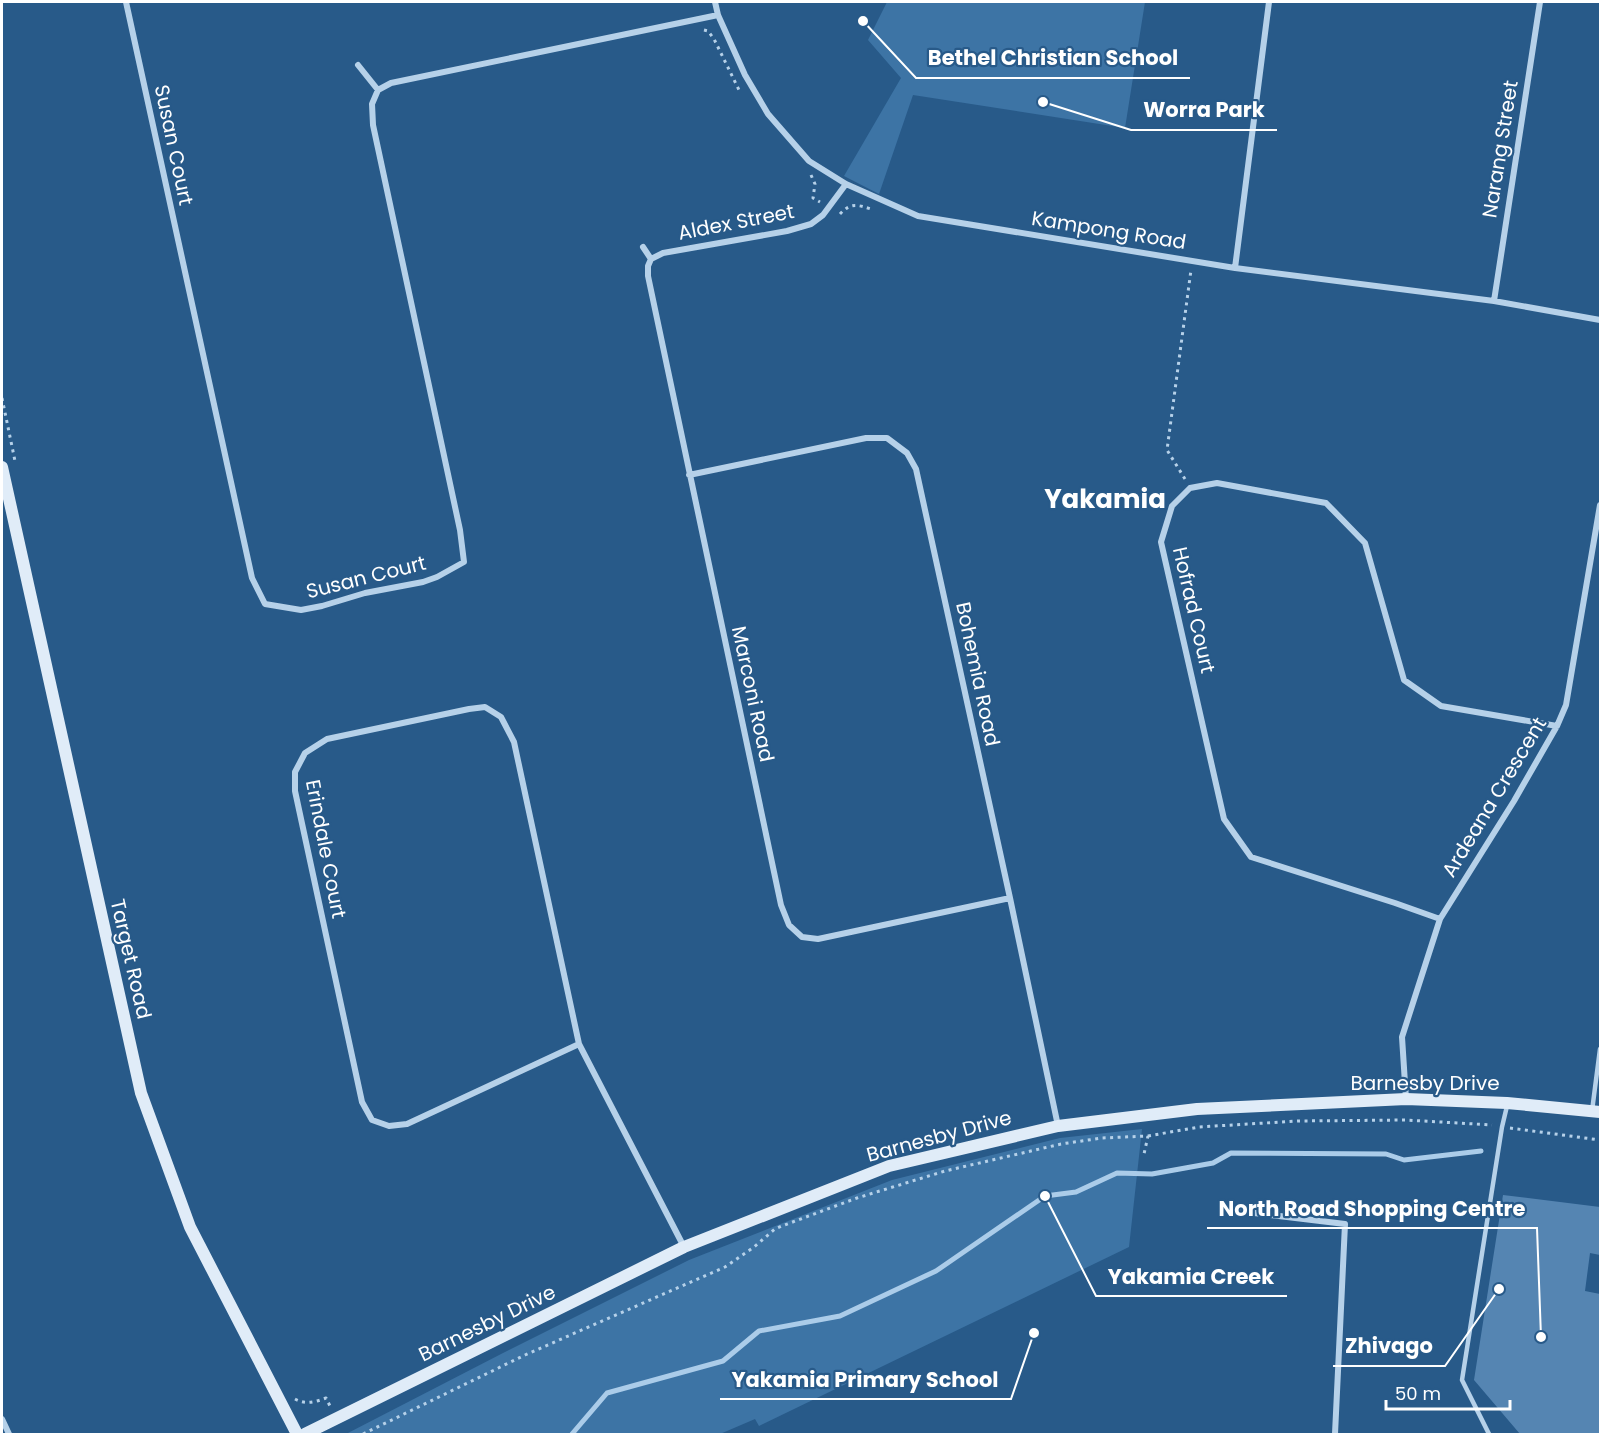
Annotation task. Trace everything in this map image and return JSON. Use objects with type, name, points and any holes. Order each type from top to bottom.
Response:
[{"type":"street","name":"Susan Court","points":[[126,2],[252,578],[265,603],[301,610],[365,593],[423,582],[464,562],[458,519],[373,125],[372,104],[378,90]]},
{"type":"street","name":"Kampong Road","points":[[716,2],[718,15],[745,75],[768,114],[809,161],[846,184],[918,216],[1235,268],[1494,301],[1600,320]]},
{"type":"street","points":[[1235,268],[1269,2]]},
{"type":"street","name":"Narang Street","points":[[1494,301],[1540,2]]},
{"type":"street","points":[[358,65],[378,90],[391,82],[718,15]]},
{"type":"street","name":"Aldex Street","points":[[651,259],[663,253],[787,231],[810,224],[823,215],[846,184]]},
{"type":"street","points":[[643,247],[651,259]]},
{"type":"street","name":"Marconi Road","points":[[651,259],[648,276],[689,475],[781,905],[789,925],[802,937],[818,939],[1010,898]]},
{"type":"street","name":"Bohemia Road","points":[[689,475],[866,438],[887,438],[907,453],[916,470],[1058,1126]]},
{"type":"street","name":"Target Road","points":[[2,469],[141,1093],[190,1227],[297,1434]]},
{"type":"street","name":"Hofrad Court","points":[[1440,920],[1395,903],[1251,857],[1224,819],[1161,542],[1172,506],[1190,488],[1217,483],[1326,503],[1365,543],[1404,680],[1441,706],[1557,726]]},
{"type":"street","name":"Ardeana Crescent","points":[[1406,1099],[1402,1037],[1440,920],[1514,801],[1557,726],[1566,705],[1600,505]]},
{"type":"street","name":"Erindale Court","points":[[579,1044],[407,1124],[389,1126],[372,1120],[362,1102],[295,791],[295,772],[305,753],[327,739],[469,709],[485,707],[501,717],[514,742],[579,1044],[684,1247]]},
{"type":"street","name":"Barnesby Drive","points":[[305,1434],[684,1247],[889,1166],[1058,1126],[1197,1109],[1406,1099],[1507,1103],[1596,1112]]},
{"type":"street","points":[[1230,1210],[1345,1224],[1335,1434]]},
{"type":"street","points":[[2,1419],[9,1434]]},
{"type":"lane","points":[[1596,1112],[1600,1048]]},
{"type":"lane","points":[[1489,1434],[1462,1380],[1507,1103]]},
{"type":"path","points":[[2,398],[17,468]]},
{"type":"path","points":[[363,1434],[514,1360],[725,1267],[742,1257],[775,1229],[856,1198],[945,1171],[1060,1144],[1102,1138],[1148,1136],[1199,1127],[1298,1121],[1406,1120],[1502,1127],[1600,1140]]},
{"type":"path","points":[[1144,1154],[1148,1136]]},
{"type":"path","points":[[289,1392],[296,1400],[304,1403],[326,1398],[336,1419]]},
{"type":"shaded area","points":[[887,2],[1145,2],[1125,128],[913,95],[879,194],[844,176],[901,78],[868,40]]},
{"type":"shaded area","points":[[1142,1129],[1129,1247],[759,1426],[755,1419],[720,1434],[346,1434],[689,1260],[892,1180],[1060,1138]]},
{"type":"building","points":[[1503,1195],[1600,1207],[1600,1255],[1590,1253],[1585,1291],[1600,1294],[1600,1434],[1520,1434],[1474,1380]]},
{"type":"waterway","points":[[572,1434],[607,1393],[723,1361],[759,1331],[840,1316],[936,1271],[1045,1196],[1076,1192],[1117,1173],[1152,1174],[1213,1163],[1231,1153],[1386,1154],[1404,1160],[1481,1151]]},
{"type":"place","name":"Bethel Christian School","points":[[863,21]]},
{"type":"place","name":"Worra Park","points":[[1043,102]]},
{"type":"place","name":"Yakamia Creek","points":[[1045,1196]]},
{"type":"place","name":"Zhivago","points":[[1499,1289]]},
{"type":"place","name":"Yakamia Primary School","points":[[1034,1333]]},
{"type":"place","name":"North Road Shopping Centre","points":[[1541,1337]]},
{"type":"district","name":"Yakamia","points":[[1105,499]]}]
